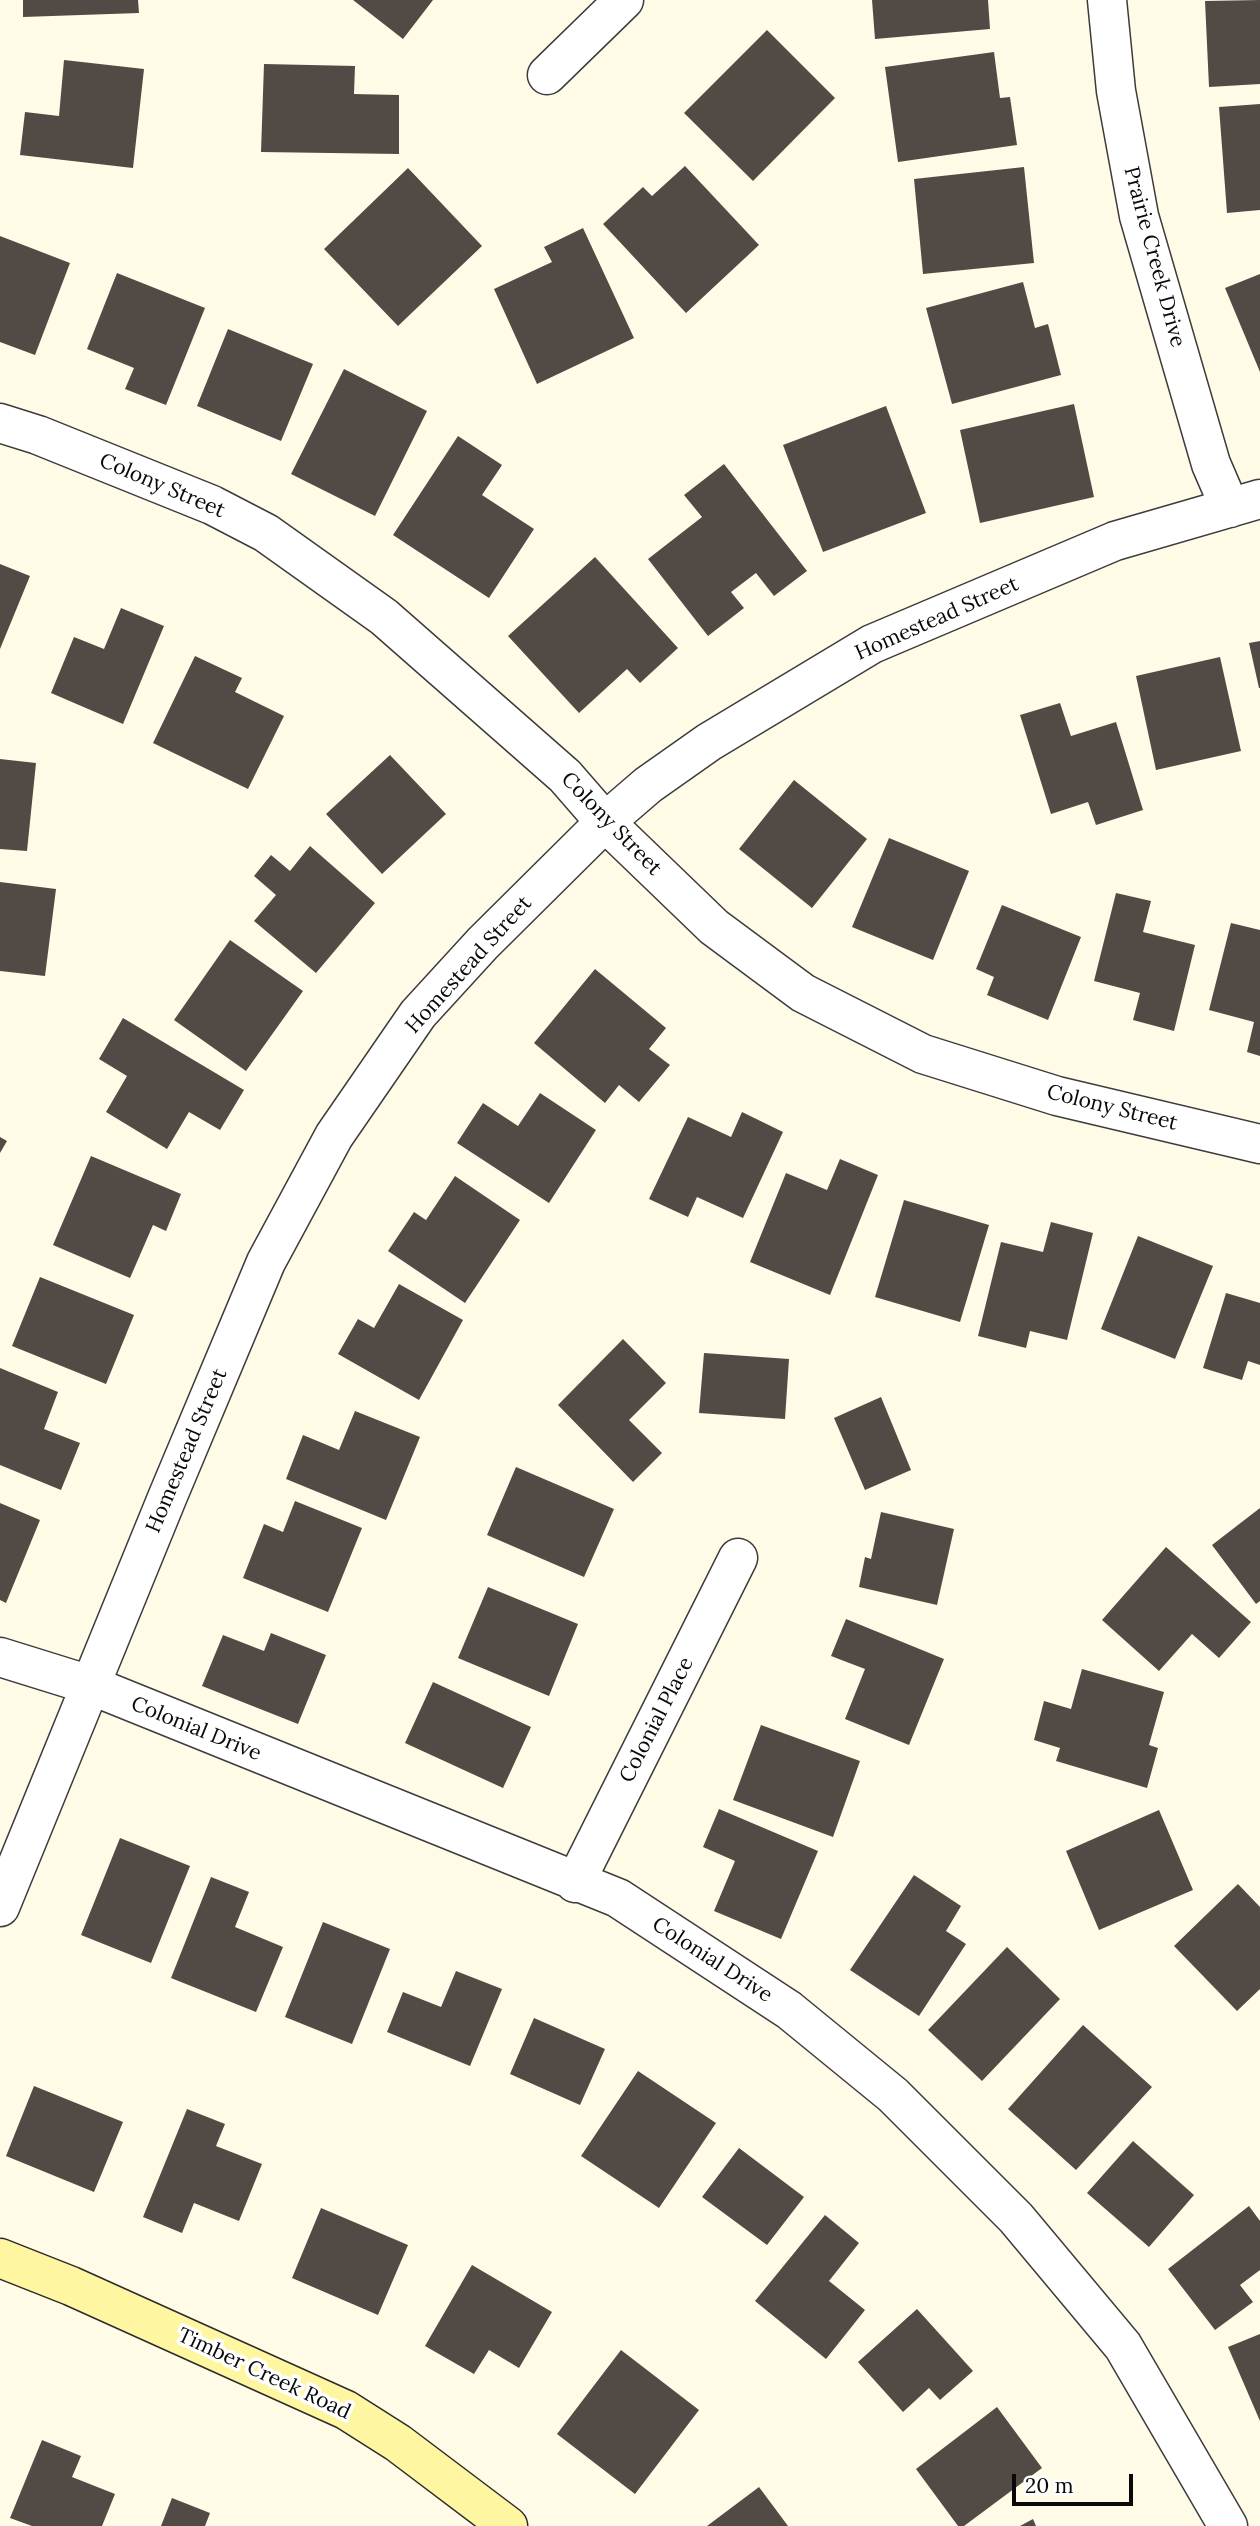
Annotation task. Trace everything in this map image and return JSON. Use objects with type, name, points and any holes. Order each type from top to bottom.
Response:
[{"type":"street","points":[[547,75],[624,0]]},
{"type":"street","name":"Prairie Creek Drive","points":[[1107,0],[1116,91],[1139,216],[1212,464],[1245,504]]},
{"type":"street","name":"Colony Street","points":[[0,423],[38,435],[212,505],[267,533],[384,617],[565,776],[605,822],[714,927],[803,993],[923,1054],[1058,1096],[1260,1144]]},
{"type":"street","name":"Homestead Street","points":[[0,1907],[266,1262],[334,1136],[418,1014],[483,943],[605,822],[648,785],[709,742],[872,644],[1115,541],[1245,504]]},
{"type":"street","name":"Colonial Place","points":[[575,1883],[738,1558]]},
{"type":"street","name":"Colonial Drive","points":[[0,1657],[90,1685],[575,1883],[618,1898],[789,2010],[902,2104],[1016,2218],[1123,2346],[1228,2526]]},
{"type":"street","name":"Timber Creek Road","points":[[0,2258],[71,2286],[346,2410],[398,2443],[508,2526]]},
{"type":"building","points":[[23,0],[138,0],[139,13],[23,17]]},
{"type":"building","points":[[353,0],[433,0],[403,39]]},
{"type":"building","points":[[872,0],[988,0],[990,29],[875,39]]},
{"type":"building","points":[[1260,0],[1260,84],[1209,87],[1205,1]]},
{"type":"building","points":[[767,30],[835,98],[753,181],[684,113]]},
{"type":"building","points":[[994,52],[1000,98],[1010,97],[1017,145],[898,162],[885,67]]},
{"type":"building","points":[[64,60],[144,69],[133,168],[20,155],[25,112],[59,116]]},
{"type":"building","points":[[264,64],[355,66],[354,94],[399,95],[399,154],[261,152]]},
{"type":"building","points":[[1260,104],[1260,210],[1227,213],[1219,107]]},
{"type":"building","points":[[685,166],[759,245],[686,313],[603,224],[643,187],[652,196]]},
{"type":"building","points":[[1024,167],[1034,263],[923,274],[914,179]]},
{"type":"building","points":[[408,168],[482,246],[398,326],[324,249]]},
{"type":"building","points":[[583,228],[634,338],[537,384],[494,289],[552,262],[544,247]]},
{"type":"building","points":[[0,236],[70,263],[35,355],[0,342]]},
{"type":"building","points":[[117,273],[205,308],[166,405],[125,389],[134,368],[87,349]]},
{"type":"building","points":[[1260,274],[1260,372],[1225,288]]},
{"type":"building","points":[[1023,282],[1035,328],[1048,324],[1061,375],[952,404],[926,308]]},
{"type":"building","points":[[228,329],[313,364],[281,441],[197,406]]},
{"type":"building","points":[[344,369],[427,411],[375,516],[291,474]]},
{"type":"building","points":[[1074,404],[1094,497],[980,523],[960,430]]},
{"type":"building","points":[[886,406],[926,513],[823,552],[783,445]]},
{"type":"building","points":[[458,436],[502,465],[482,495],[534,529],[489,598],[393,535]]},
{"type":"building","points":[[724,464],[807,571],[774,596],[756,573],[731,592],[744,608],[708,636],[648,559],[702,517],[684,495]]},
{"type":"building","points":[[595,557],[678,648],[640,683],[627,669],[579,713],[508,636]]},
{"type":"building","points":[[0,564],[30,576],[0,649]]},
{"type":"building","points":[[121,608],[164,626],[123,724],[51,693],[74,637],[104,649]]},
{"type":"building","points":[[1260,641],[1260,688],[1259,688],[1249,643]]},
{"type":"building","points":[[195,656],[242,678],[235,692],[284,716],[248,789],[153,743]]},
{"type":"building","points":[[1220,657],[1241,751],[1156,770],[1136,676]]},
{"type":"building","points":[[1060,703],[1071,736],[1116,722],[1143,810],[1096,825],[1088,802],[1051,814],[1020,715]]},
{"type":"building","points":[[390,755],[446,814],[382,874],[326,814]]},
{"type":"building","points":[[0,759],[36,763],[27,851],[0,849]]},
{"type":"building","points":[[794,780],[867,839],[812,908],[739,849]]},
{"type":"building","points":[[889,838],[969,871],[933,960],[852,927]]},
{"type":"building","points":[[310,846],[375,903],[316,973],[254,921],[276,895],[254,876],[271,855],[290,871]]},
{"type":"building","points":[[0,882],[56,889],[45,976],[0,971]]},
{"type":"building","points":[[1116,893],[1151,901],[1143,932],[1195,945],[1174,1031],[1133,1020],[1140,993],[1094,981]]},
{"type":"building","points":[[1002,905],[1081,937],[1048,1020],[987,995],[994,977],[976,969]]},
{"type":"building","points":[[1231,923],[1260,930],[1260,1056],[1247,1052],[1254,1022],[1209,1010]]},
{"type":"building","points":[[230,940],[303,991],[246,1071],[174,1020]]},
{"type":"building","points":[[595,969],[666,1028],[649,1049],[670,1065],[639,1102],[619,1085],[605,1103],[534,1043]]},
{"type":"building","points":[[123,1018],[244,1090],[220,1130],[189,1112],[167,1149],[106,1112],[127,1076],[99,1059]]},
{"type":"building","points":[[540,1093],[596,1130],[549,1203],[457,1143],[483,1103],[518,1126]]},
{"type":"building","points":[[742,1112],[783,1132],[743,1218],[697,1197],[688,1217],[649,1199],[688,1117],[731,1137]]},
{"type":"building","points":[[0,1137],[7,1141],[0,1153]]},
{"type":"building","points":[[91,1156],[181,1194],[166,1231],[153,1225],[130,1278],[53,1245]]},
{"type":"building","points":[[840,1159],[878,1175],[830,1295],[750,1262],[786,1173],[827,1190]]},
{"type":"building","points":[[455,1176],[520,1220],[465,1303],[388,1251],[414,1212],[426,1220]]},
{"type":"building","points":[[904,1200],[989,1225],[960,1322],[875,1297]]},
{"type":"building","points":[[1051,1222],[1093,1233],[1067,1340],[1030,1331],[1026,1348],[978,1336],[1001,1242],[1043,1252]]},
{"type":"building","points":[[1138,1236],[1213,1266],[1175,1359],[1101,1329]]},
{"type":"building","points":[[40,1277],[134,1315],[106,1384],[12,1346]]},
{"type":"building","points":[[399,1284],[463,1320],[419,1400],[338,1354],[358,1319],[374,1328]]},
{"type":"building","points":[[1226,1293],[1260,1303],[1260,1365],[1248,1361],[1242,1380],[1203,1368]]},
{"type":"building","points":[[623,1339],[666,1383],[629,1420],[662,1453],[633,1482],[558,1405]]},
{"type":"building","points":[[704,1353],[789,1359],[785,1419],[699,1413]]},
{"type":"building","points":[[0,1368],[58,1392],[44,1429],[80,1443],[61,1490],[0,1465]]},
{"type":"building","points":[[881,1397],[911,1470],[865,1490],[834,1418]]},
{"type":"building","points":[[355,1411],[420,1437],[386,1520],[286,1479],[303,1435],[339,1450]]},
{"type":"building","points":[[516,1467],[614,1509],[584,1577],[487,1535]]},
{"type":"building","points":[[295,1501],[362,1528],[328,1612],[243,1578],[264,1524],[283,1532]]},
{"type":"building","points":[[0,1503],[40,1520],[6,1603],[0,1600]]},
{"type":"building","points":[[1260,1508],[1260,1601],[1256,1604],[1212,1545]]},
{"type":"building","points":[[881,1512],[954,1529],[937,1605],[859,1587],[865,1557],[871,1559]]},
{"type":"building","points":[[1166,1547],[1251,1622],[1219,1658],[1192,1634],[1159,1671],[1102,1620]]},
{"type":"building","points":[[488,1587],[578,1624],[549,1696],[458,1658]]},
{"type":"building","points":[[846,1619],[944,1659],[909,1745],[845,1719],[865,1669],[831,1656]]},
{"type":"building","points":[[271,1633],[326,1655],[298,1724],[202,1686],[223,1635],[264,1651]]},
{"type":"building","points":[[1082,1669],[1164,1692],[1149,1745],[1158,1748],[1147,1788],[1056,1761],[1060,1748],[1034,1740],[1044,1701],[1071,1709]]},
{"type":"building","points":[[433,1682],[531,1727],[503,1788],[405,1743]]},
{"type":"building","points":[[761,1725],[860,1761],[833,1837],[733,1800]]},
{"type":"building","points":[[719,1809],[818,1851],[781,1939],[714,1911],[735,1861],[703,1847]]},
{"type":"building","points":[[1159,1810],[1193,1890],[1099,1930],[1066,1851]]},
{"type":"building","points":[[120,1838],[190,1866],[151,1963],[81,1935]]},
{"type":"building","points":[[914,1875],[961,1906],[946,1931],[966,1944],[919,2016],[850,1970]]},
{"type":"building","points":[[211,1877],[249,1892],[235,1927],[283,1947],[256,2012],[171,1978]]},
{"type":"building","points":[[1238,1884],[1260,1907],[1260,1989],[1237,2011],[1174,1946]]},
{"type":"building","points":[[323,1922],[390,1949],[352,2044],[285,2017]]},
{"type":"building","points":[[1007,1947],[1060,1999],[982,2081],[928,2030]]},
{"type":"building","points":[[456,1971],[502,1989],[470,2066],[387,2032],[403,1992],[441,2007]]},
{"type":"building","points":[[534,2018],[605,2049],[580,2105],[510,2074]]},
{"type":"building","points":[[1083,2025],[1152,2087],[1076,2170],[1008,2109]]},
{"type":"building","points":[[638,2071],[716,2123],[659,2208],[581,2156]]},
{"type":"building","points":[[34,2086],[123,2122],[94,2192],[6,2156]]},
{"type":"building","points":[[187,2109],[225,2124],[216,2146],[262,2164],[239,2221],[194,2203],[182,2233],[143,2217]]},
{"type":"building","points":[[1133,2141],[1194,2195],[1149,2247],[1087,2193]]},
{"type":"building","points":[[739,2148],[804,2197],[767,2245],[702,2197]]},
{"type":"building","points":[[1249,2206],[1260,2221],[1260,2270],[1240,2285],[1253,2302],[1215,2330],[1168,2269]]},
{"type":"building","points":[[321,2208],[408,2245],[378,2315],[292,2278]]},
{"type":"building","points":[[825,2215],[859,2243],[829,2281],[865,2310],[826,2359],[755,2301]]},
{"type":"building","points":[[472,2265],[552,2312],[519,2368],[489,2350],[474,2374],[425,2346]]},
{"type":"building","points":[[917,2309],[973,2371],[940,2400],[929,2388],[903,2412],[858,2362]]},
{"type":"building","points":[[1260,2334],[1260,2421],[1228,2347]]},
{"type":"building","points":[[621,2350],[699,2410],[635,2494],[557,2434]]},
{"type":"building","points":[[997,2407],[1042,2468],[964,2526],[958,2526],[916,2469]]},
{"type":"building","points":[[42,2440],[81,2456],[72,2477],[115,2494],[102,2526],[32,2526],[10,2518]]},
{"type":"building","points":[[759,2487],[788,2526],[707,2526]]},
{"type":"building","points":[[172,2498],[210,2513],[205,2526],[161,2526]]},
{"type":"building","points":[[1033,2519],[1036,2526],[1020,2526]]}]
